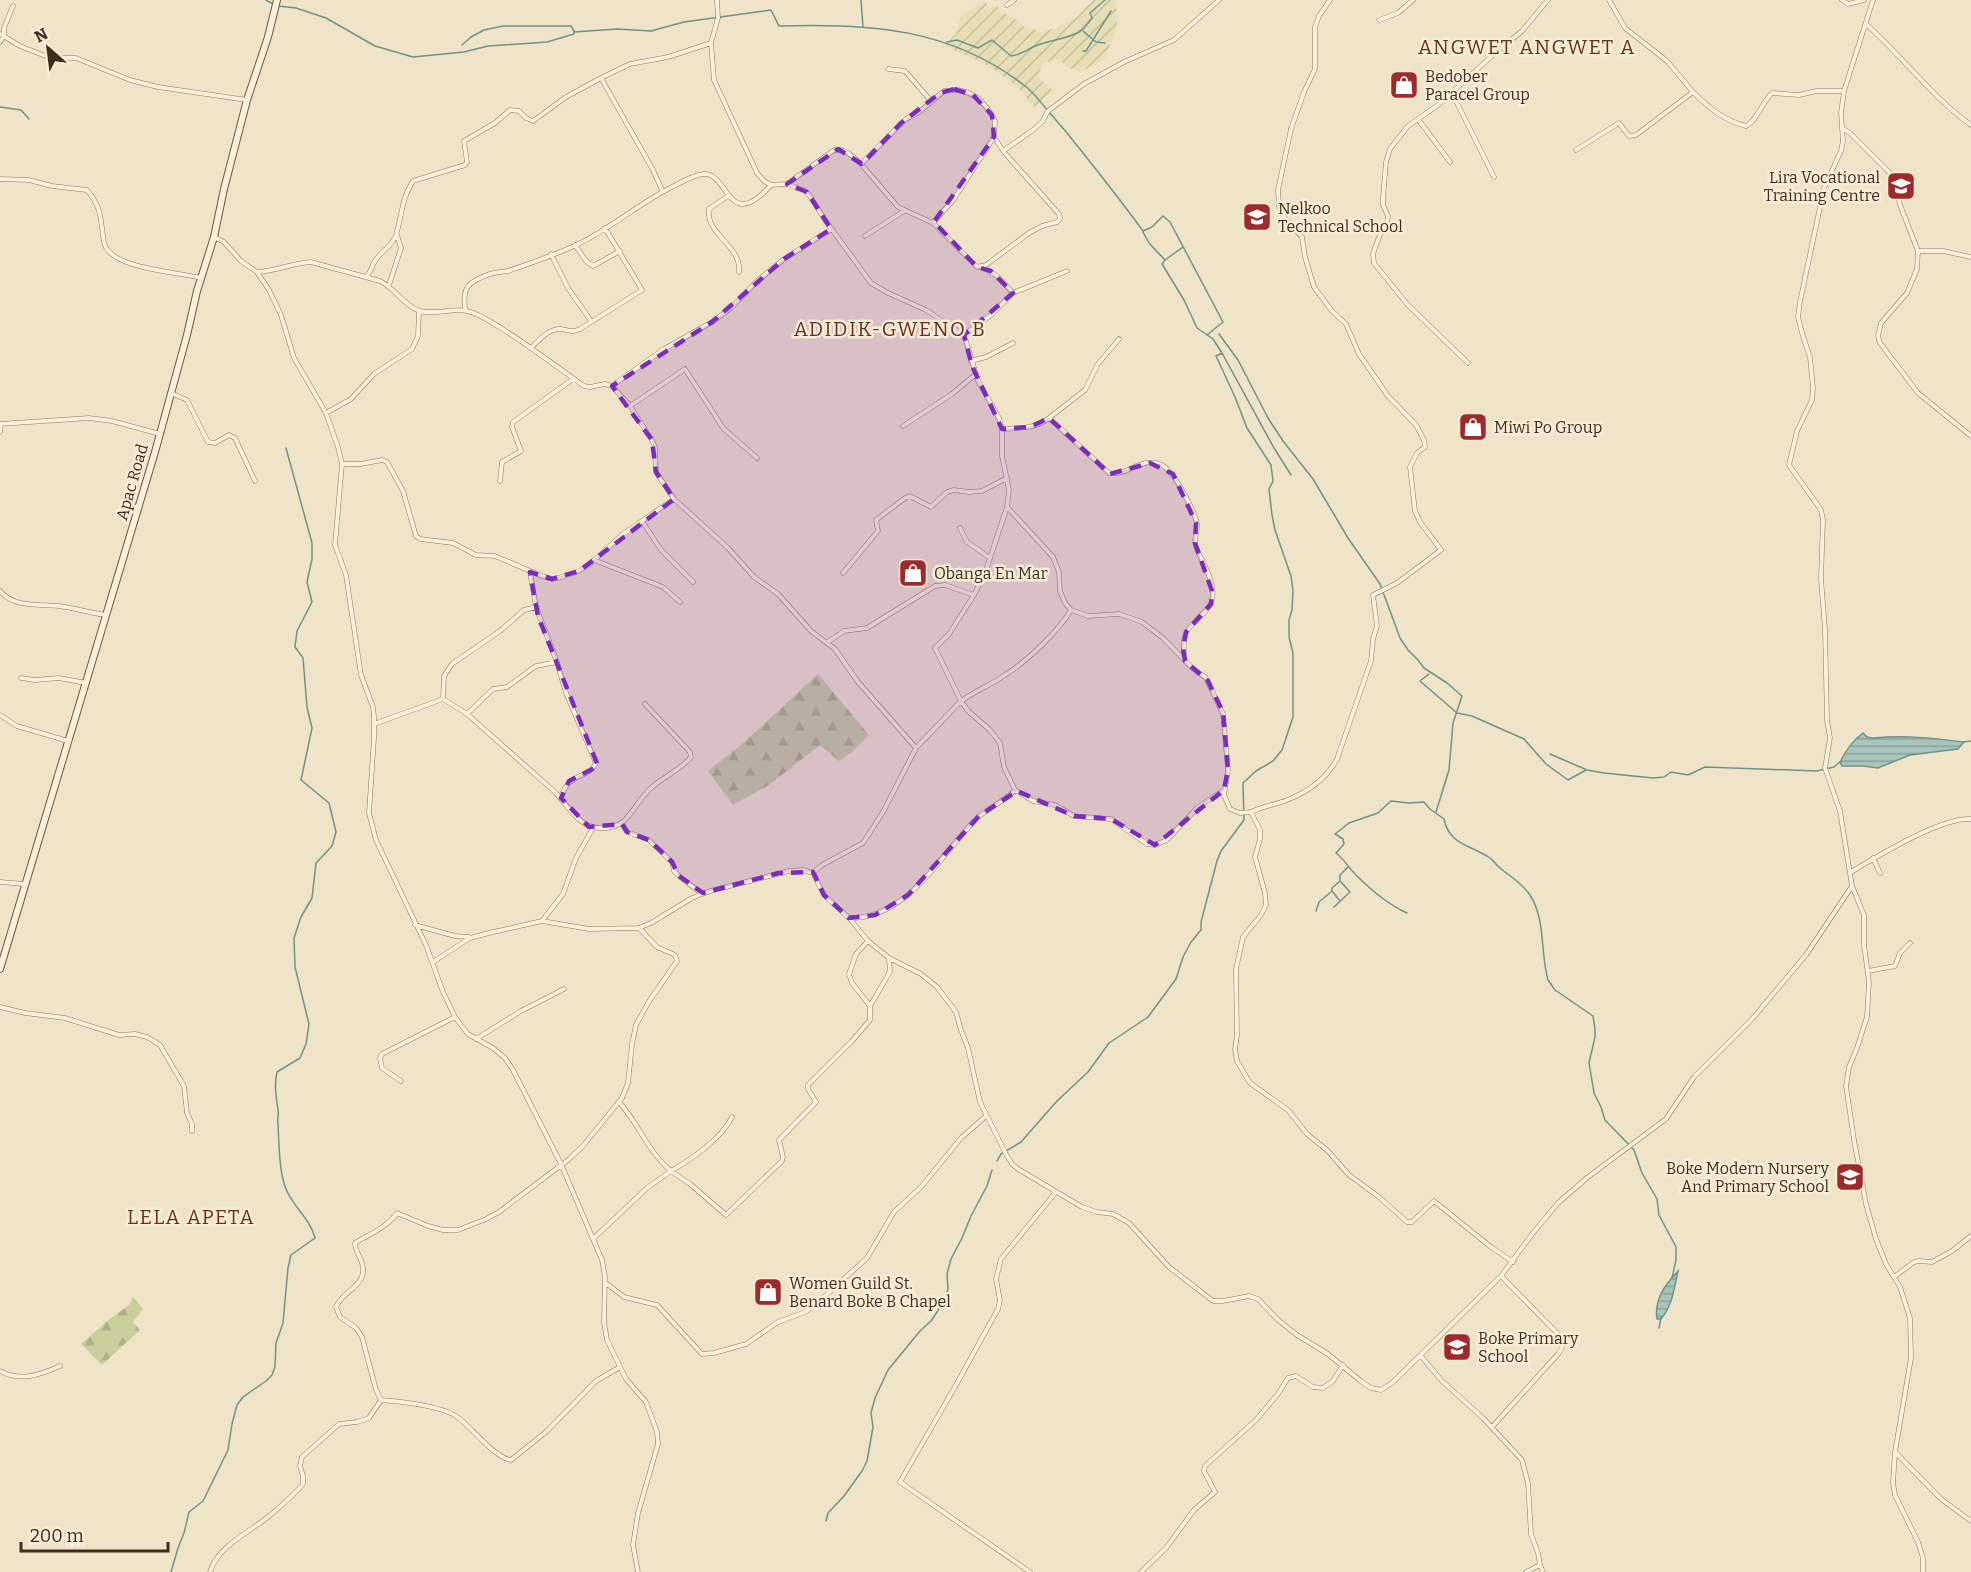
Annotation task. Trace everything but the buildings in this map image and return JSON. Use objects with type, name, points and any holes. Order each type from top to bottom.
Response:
[{"type":"main road","name":"Apac Road","points":[[0,969],[160,434],[214,237],[247,100],[268,37],[277,0]]},
{"type":"street","points":[[717,0],[718,18],[711,43],[714,80],[757,173],[764,181],[771,184],[787,184],[807,192],[872,283],[926,310],[963,335],[981,386],[997,412],[1002,429],[1001,449],[1009,490],[1007,507],[990,558],[974,595],[949,634],[935,648],[961,701],[1000,743],[1004,767],[1015,790],[1033,801],[1055,805],[1074,816],[1111,819],[1147,844],[1155,845],[1167,840],[1197,808],[1224,790]]},
{"type":"street","points":[[1007,5],[1014,0]]},
{"type":"street","points":[[1004,151],[1033,130],[1042,122],[1048,111],[1084,84],[1124,62],[1174,40],[1219,0]]},
{"type":"street","points":[[1007,507],[1053,557],[1059,572],[1060,591],[1071,610],[1088,616],[1119,614],[1138,620],[1206,678],[1223,712],[1228,770],[1224,790],[1230,809],[1240,813],[1251,812],[1264,806],[1286,801],[1320,781],[1328,772],[1337,759],[1371,661],[1377,626],[1373,595],[1396,583],[1441,550],[1414,511],[1410,467],[1417,453],[1425,447],[1424,440],[1416,425],[1388,396],[1359,354],[1346,324],[1332,311],[1314,287],[1302,237],[1284,217],[1279,206],[1278,190],[1291,129],[1298,106],[1315,69],[1315,27],[1319,16],[1330,0]]},
{"type":"street","points":[[1379,20],[1398,13],[1413,0]]},
{"type":"street","points":[[1468,363],[1407,304],[1374,263],[1378,240],[1388,216],[1383,205],[1384,176],[1390,149],[1403,132],[1452,93],[1522,31],[1548,0]]},
{"type":"street","points":[[1610,0],[1625,28],[1667,61],[1693,92],[1720,116],[1746,126],[1753,122],[1772,93],[1799,95],[1817,91],[1844,91]]},
{"type":"street","points":[[1842,0],[1848,4],[1864,0]]},
{"type":"street","points":[[1873,0],[1844,91],[1841,113],[1843,141],[1841,151],[1824,188],[1800,302],[1798,317],[1810,357],[1813,388],[1812,400],[1797,431],[1789,465],[1821,510],[1823,520],[1821,579],[1825,629],[1827,720],[1830,738],[1825,768],[1840,811],[1852,886],[1864,915],[1864,945],[1868,971],[1867,1017],[1849,1067],[1846,1086],[1866,1204],[1886,1264],[1908,1308],[1911,1340],[1910,1366],[1895,1452],[1893,1484],[1895,1495],[1918,1542],[1923,1558],[1923,1572]]},
{"type":"street","points":[[0,42],[13,6]]},
{"type":"street","points":[[1866,24],[1892,48],[1926,87],[1971,125]]},
{"type":"street","points":[[2,35],[20,46],[48,57],[76,58],[151,86],[247,100]]},
{"type":"street","points":[[365,278],[372,270],[378,256],[389,248],[396,234],[402,205],[411,183],[465,165],[464,141],[495,123],[513,109],[533,121],[566,97],[630,64],[668,57],[711,43]]},
{"type":"street","points":[[888,69],[905,71],[931,101]]},
{"type":"street","points":[[602,78],[662,190]]},
{"type":"street","points":[[861,164],[901,123],[920,112],[947,90],[958,90],[973,95],[984,104],[992,115],[995,125],[994,137],[954,199],[933,223]]},
{"type":"street","points":[[1576,150],[1619,123],[1629,136],[1636,135],[1693,92]]},
{"type":"street","points":[[1452,93],[1494,177]]},
{"type":"street","points":[[1418,119],[1450,162]]},
{"type":"street","points":[[1842,128],[1850,133],[1894,177],[1900,205],[1918,251],[1917,269],[1907,293],[1881,323],[1878,336],[1880,343],[1918,393],[1971,436]]},
{"type":"street","points":[[982,267],[1029,233],[1057,222],[1061,217],[994,137]]},
{"type":"street","points":[[787,184],[834,150],[846,152],[861,164],[894,204],[904,211],[933,223],[977,267],[982,267],[998,277],[1013,293]]},
{"type":"street","points":[[465,310],[465,294],[470,284],[490,274],[509,270],[575,245],[662,190],[703,174],[714,177],[728,196],[735,202],[744,204],[756,198],[771,184]]},
{"type":"street","points":[[0,179],[29,180],[52,186],[87,190],[99,209],[104,243],[109,252],[139,268],[184,273],[202,278]]},
{"type":"street","points":[[728,196],[709,209],[708,216],[734,254],[740,265],[739,272]]},
{"type":"street","points":[[865,236],[904,211]]},
{"type":"street","points":[[531,348],[552,330],[558,328],[572,332],[642,290],[605,228]]},
{"type":"street","points":[[612,386],[664,349],[712,322],[731,308],[757,281],[784,259],[832,229]]},
{"type":"street","points":[[389,285],[401,248],[396,234]]},
{"type":"street","points":[[214,237],[224,242],[241,261],[257,272],[269,290],[281,315],[294,358],[326,414],[342,464],[335,544],[346,575],[360,675],[373,707],[369,813],[376,840],[433,962],[443,992],[455,1017],[462,1028],[475,1039],[493,1048],[505,1058],[561,1164],[602,1260],[605,1283],[604,1322],[607,1340],[628,1383],[646,1402],[652,1416],[658,1438],[638,1513],[634,1539],[638,1572]]},
{"type":"street","points":[[575,245],[586,261],[593,266],[620,251]]},
{"type":"street","points":[[1918,251],[1943,251],[1971,257]]},
{"type":"street","points":[[551,255],[568,288],[591,321]]},
{"type":"street","points":[[257,272],[273,271],[311,262],[380,281],[389,285],[406,302],[419,310],[465,310],[492,322],[587,387],[605,384],[612,386],[644,426],[655,447],[656,472],[674,499],[728,548],[754,577],[778,594],[811,631],[839,652],[858,682],[916,748]]},
{"type":"street","points":[[963,335],[990,316],[1013,293],[1067,271]]},
{"type":"street","points":[[326,414],[351,399],[374,374],[412,349],[418,336],[419,310]]},
{"type":"street","points":[[1002,429],[1038,425],[1049,418],[1085,390],[1098,364],[1119,339]]},
{"type":"street","points":[[971,362],[1013,343]]},
{"type":"street","points":[[630,406],[685,369],[723,428],[757,458]]},
{"type":"street","points":[[903,426],[952,394],[976,374]]},
{"type":"street","points":[[500,481],[502,462],[521,451],[512,427],[513,422],[573,379]]},
{"type":"street","points":[[171,393],[187,400],[208,442],[215,443],[229,435],[232,436],[255,481]]},
{"type":"street","points":[[0,432],[1,424],[89,418],[160,434]]},
{"type":"street","points":[[1049,418],[1109,473],[1118,474],[1140,464],[1158,463],[1169,470],[1177,482],[1196,523],[1195,543],[1208,572],[1213,596],[1209,608],[1193,622],[1186,632],[1183,643],[1185,661]]},
{"type":"street","points":[[342,464],[361,464],[382,460],[387,462],[403,491],[416,536],[420,539],[453,543],[476,555],[495,556],[546,578],[559,578],[579,571],[615,540],[674,499]]},
{"type":"street","points":[[843,573],[878,531],[876,520],[905,498],[914,497],[931,507],[947,492],[982,491],[1007,478]]},
{"type":"street","points":[[642,521],[661,550],[693,582]]},
{"type":"street","points":[[960,528],[968,542],[990,558]]},
{"type":"street","points":[[594,560],[663,587],[680,602]]},
{"type":"street","points":[[530,572],[536,607],[566,693],[596,763],[594,768],[569,782],[561,798]]},
{"type":"street","points":[[828,642],[844,631],[867,627],[935,586],[945,585],[974,595]]},
{"type":"street","points":[[0,591],[13,602],[58,606],[106,615]]},
{"type":"street","points":[[443,699],[444,676],[452,664],[500,632],[524,610],[536,607]]},
{"type":"street","points":[[813,873],[822,865],[863,843],[883,812],[916,748],[961,701],[1023,663],[1058,629],[1071,610]]},
{"type":"street","points":[[467,714],[493,689],[507,687],[531,668],[556,662]]},
{"type":"street","points":[[21,678],[35,680],[59,678],[86,683]]},
{"type":"street","points":[[374,724],[443,699]]},
{"type":"street","points":[[443,699],[467,714],[561,798],[579,819],[593,828],[604,828],[622,823],[645,793],[691,757],[690,752],[645,705]]},
{"type":"street","points":[[0,716],[16,726],[68,742]]},
{"type":"street","points":[[849,918],[875,915],[908,895],[979,816],[1015,790]]},
{"type":"street","points":[[1251,812],[1261,833],[1255,857],[1266,893],[1266,905],[1262,915],[1243,937],[1236,969],[1237,1036],[1234,1049],[1241,1070],[1255,1087],[1288,1110],[1307,1134],[1328,1151],[1349,1175],[1407,1222],[1412,1222],[1434,1201],[1513,1262]]},
{"type":"street","points":[[1851,872],[1873,858],[1936,827],[1962,818],[1971,819]]},
{"type":"street","points":[[622,823],[627,832],[648,840],[672,862],[674,871],[679,876],[703,893]]},
{"type":"street","points":[[542,921],[563,894],[576,858],[593,828]]},
{"type":"street","points":[[1873,858],[1880,873]]},
{"type":"street","points":[[433,962],[470,938],[542,921],[589,929],[639,928],[703,893],[778,873],[800,870],[813,873]]},
{"type":"street","points":[[813,873],[824,895],[849,918],[868,941],[889,958],[910,968],[937,987],[956,1012],[971,1060],[978,1095],[986,1116],[1012,1164],[1055,1193],[1082,1207],[1113,1214],[1129,1224],[1169,1267],[1213,1301],[1223,1302],[1249,1296],[1258,1299],[1277,1319],[1343,1365],[1362,1382],[1371,1388],[1381,1390],[1421,1356],[1501,1276],[1558,1203],[1605,1163],[1666,1119],[1694,1077],[1737,1035],[1806,955],[1852,886]]},
{"type":"street","points":[[0,882],[25,884]]},
{"type":"street","points":[[416,925],[470,938]]},
{"type":"street","points":[[381,1400],[376,1390],[362,1337],[356,1328],[340,1317],[336,1307],[341,1298],[363,1274],[363,1266],[355,1244],[383,1227],[397,1213],[415,1222],[443,1230],[458,1230],[470,1226],[499,1212],[582,1147],[601,1121],[619,1102],[628,1083],[636,1025],[677,960],[675,955],[657,946],[639,928]]},
{"type":"street","points":[[868,941],[856,954],[849,974],[852,982],[870,1006]]},
{"type":"street","points":[[1868,971],[1895,966],[1900,953],[1910,943]]},
{"type":"street","points":[[619,1102],[636,1124],[643,1138],[671,1171],[726,1215],[782,1161],[778,1142],[816,1102],[808,1085],[870,1020],[870,1006],[887,977],[889,958]]},
{"type":"street","points":[[475,1039],[512,1016],[564,989]]},
{"type":"street","points":[[0,1007],[65,1018],[119,1035],[135,1034],[147,1037],[160,1045],[184,1086],[192,1131]]},
{"type":"street","points":[[401,1081],[382,1068],[380,1058],[382,1054],[455,1017]]},
{"type":"street","points":[[605,1283],[624,1297],[657,1305],[702,1354],[746,1344],[778,1323],[805,1312],[860,1265],[872,1251],[894,1212],[922,1186],[961,1138],[986,1116]]},
{"type":"street","points":[[593,1239],[647,1188],[702,1149],[726,1127],[732,1117]]},
{"type":"street","points":[[1030,1572],[900,1482],[1000,1304],[996,1279],[1000,1259],[1055,1193]]},
{"type":"street","points":[[1894,1277],[1914,1262],[1932,1262],[1942,1257],[1962,1245],[1971,1236]]},
{"type":"street","points":[[1492,1428],[1559,1353],[1563,1345],[1559,1335],[1501,1276]]},
{"type":"street","points":[[1421,1356],[1442,1381],[1517,1453],[1524,1465],[1528,1483],[1531,1534],[1544,1572]]},
{"type":"street","points":[[1141,1572],[1166,1548],[1194,1510],[1215,1492],[1204,1471],[1205,1466],[1256,1420],[1278,1394],[1286,1380],[1290,1376],[1296,1376],[1313,1387],[1323,1388],[1333,1381],[1343,1365]]},
{"type":"street","points":[[0,1371],[11,1377],[24,1378],[60,1366]]},
{"type":"street","points":[[381,1400],[399,1401],[450,1413],[469,1426],[500,1454],[511,1460],[547,1431],[596,1382],[620,1367]]},
{"type":"street","points":[[210,1572],[213,1563],[222,1552],[270,1515],[303,1484],[300,1466],[302,1457],[339,1424],[369,1418],[381,1400]]},
{"type":"street","points":[[1895,1452],[1941,1498],[1971,1521]]},
{"type":"street","points":[[1526,1572],[1540,1565]]},
{"type":"highlighted area","points":[[954,89],[973,95],[992,115],[994,137],[934,222],[977,267],[991,271],[1013,293],[964,335],[972,366],[1002,429],[1030,427],[1049,418],[1110,474],[1150,463],[1173,474],[1196,523],[1195,543],[1212,591],[1211,604],[1186,632],[1183,648],[1185,661],[1208,681],[1223,712],[1228,770],[1224,790],[1155,845],[1111,819],[1074,816],[1017,791],[979,816],[908,895],[875,915],[849,918],[824,895],[813,872],[779,873],[703,893],[679,876],[672,862],[649,840],[627,832],[622,824],[589,827],[561,798],[569,781],[598,766],[538,616],[530,572],[552,579],[579,571],[674,499],[656,472],[652,440],[612,386],[712,322],[784,259],[831,229],[807,192],[787,184],[838,149],[862,164],[901,123],[940,93]]},
{"type":"shaded area","points":[[985,0],[989,8],[997,6],[1001,12],[1012,16],[1023,26],[1042,32],[1058,27],[1078,16],[1093,0],[1116,0],[1117,28],[1105,58],[1094,66],[1079,71],[1068,68],[1060,60],[1044,62],[1037,76],[1054,91],[1034,107],[1018,88],[1002,75],[981,62],[945,46],[957,32],[960,17]]},
{"type":"green space","points":[[818,674],[869,735],[839,761],[820,745],[769,785],[733,805],[708,771],[741,745]]},
{"type":"green space","points":[[133,1297],[143,1309],[133,1322],[140,1330],[102,1365],[81,1344],[130,1304]]},
{"type":"water","points":[[1863,733],[1873,738],[1908,737],[1964,742],[1958,749],[1910,755],[1878,768],[1842,766],[1840,762],[1844,754]]},
{"type":"water","points":[[1678,1271],[1668,1308],[1661,1319],[1657,1319],[1659,1299]]},
{"type":"waterway","points":[[266,0],[273,4]]},
{"type":"waterway","points":[[861,0],[863,27]]},
{"type":"waterway","points":[[947,42],[957,40],[978,48],[992,40],[1011,56],[1017,55],[1081,31],[1092,18],[1090,13],[1105,0]]},
{"type":"waterway","points":[[278,6],[296,8],[326,18],[375,46],[413,57],[464,52],[488,46],[547,42],[574,34],[574,32],[617,29],[651,31],[684,22],[771,10],[779,26],[877,28],[938,41],[968,52],[997,67],[1030,90],[1143,231],[1152,227],[1163,216],[1170,222],[1223,322],[1207,335]]},
{"type":"waterway","points":[[1083,51],[1086,51],[1111,11]]},
{"type":"waterway","points":[[462,45],[484,30],[503,26],[571,26],[574,31]]},
{"type":"waterway","points":[[1083,31],[1096,42],[1105,43]]},
{"type":"waterway","points":[[0,107],[21,110],[29,119]]},
{"type":"waterway","points":[[1143,232],[1149,243],[1165,260],[1183,247]]},
{"type":"waterway","points":[[1165,260],[1162,264],[1184,300],[1197,328],[1213,339],[1222,353],[1291,475]]},
{"type":"waterway","points":[[1219,334],[1238,360],[1268,418],[1313,479],[1348,538],[1380,584],[1400,638],[1408,650],[1424,668],[1462,696],[1453,723],[1449,770],[1436,812]]},
{"type":"waterway","points":[[997,1161],[1001,1154],[1021,1142],[1057,1101],[1088,1072],[1109,1043],[1148,1017],[1176,979],[1183,957],[1201,930],[1201,922],[1221,851],[1244,820],[1243,783],[1256,771],[1273,761],[1282,750],[1293,717],[1293,653],[1289,637],[1293,591],[1291,576],[1272,515],[1269,489],[1273,481],[1271,465],[1247,428],[1216,356],[1222,353]]},
{"type":"waterway","points":[[171,1572],[189,1512],[203,1501],[228,1450],[237,1405],[243,1397],[272,1375],[275,1367],[276,1343],[283,1323],[291,1255],[315,1238],[309,1224],[289,1195],[284,1182],[280,1157],[276,1082],[277,1072],[300,1058],[306,1044],[309,1024],[295,967],[294,938],[301,917],[312,898],[316,863],[332,846],[336,832],[329,803],[301,780],[312,728],[307,707],[303,658],[295,647],[297,631],[312,602],[307,582],[312,559],[312,543],[286,448]]},
{"type":"waterway","points":[[1429,674],[1420,681],[1457,713],[1472,716],[1524,739],[1546,764],[1568,780],[1586,770]]},
{"type":"waterway","points":[[1963,742],[1971,741]]},
{"type":"waterway","points":[[1550,754],[1587,770],[1653,778],[1664,777],[1671,772],[1688,775],[1705,767],[1817,771],[1834,767],[1841,761]]},
{"type":"waterway","points":[[1407,913],[1373,891],[1336,853],[1344,844],[1343,839],[1335,834],[1349,823],[1378,813],[1391,801],[1424,802],[1444,819],[1447,828],[1456,839],[1490,858],[1530,895],[1541,925],[1548,980],[1555,990],[1593,1016],[1595,1037],[1589,1063],[1594,1093],[1605,1120],[1634,1150],[1642,1173],[1657,1199],[1659,1215],[1676,1247],[1672,1278]]},
{"type":"waterway","points":[[1316,911],[1319,902],[1332,891],[1332,888],[1340,881],[1340,875],[1348,867]]},
{"type":"waterway","points":[[1334,907],[1350,892],[1341,882]]},
{"type":"waterway","points":[[1333,892],[1339,900]]},
{"type":"waterway","points":[[826,1521],[828,1513],[844,1496],[867,1461],[873,1427],[871,1413],[888,1370],[931,1321],[943,1303],[948,1289],[947,1274],[951,1259],[987,1186],[992,1170]]},
{"type":"waterway","points":[[1659,1328],[1661,1317]]},
{"type":"place","name":"Bedober Paracel Group","points":[[1404,85]]},
{"type":"place","name":"Lira Vocational Training Centre","points":[[1901,186]]},
{"type":"place","name":"Nelkoo Technical School","points":[[1257,217]]},
{"type":"place","name":"Miwi Po Group","points":[[1473,427]]},
{"type":"place","name":"Obanga En Mar","points":[[913,573]]},
{"type":"place","name":"Boke Modern Nursery And Primary School","points":[[1850,1177]]},
{"type":"place","name":"Women Guild St. Benard Boke B Chapel","points":[[768,1292]]},
{"type":"place","name":"Boke Primary School","points":[[1457,1347]]},
{"type":"district","name":"ANGWET ANGWET A","points":[[1527,47]]},
{"type":"district","name":"ADIDIK-GWENO B","points":[[890,329]]},
{"type":"district","name":"LELA APETA","points":[[191,1217]]}]
